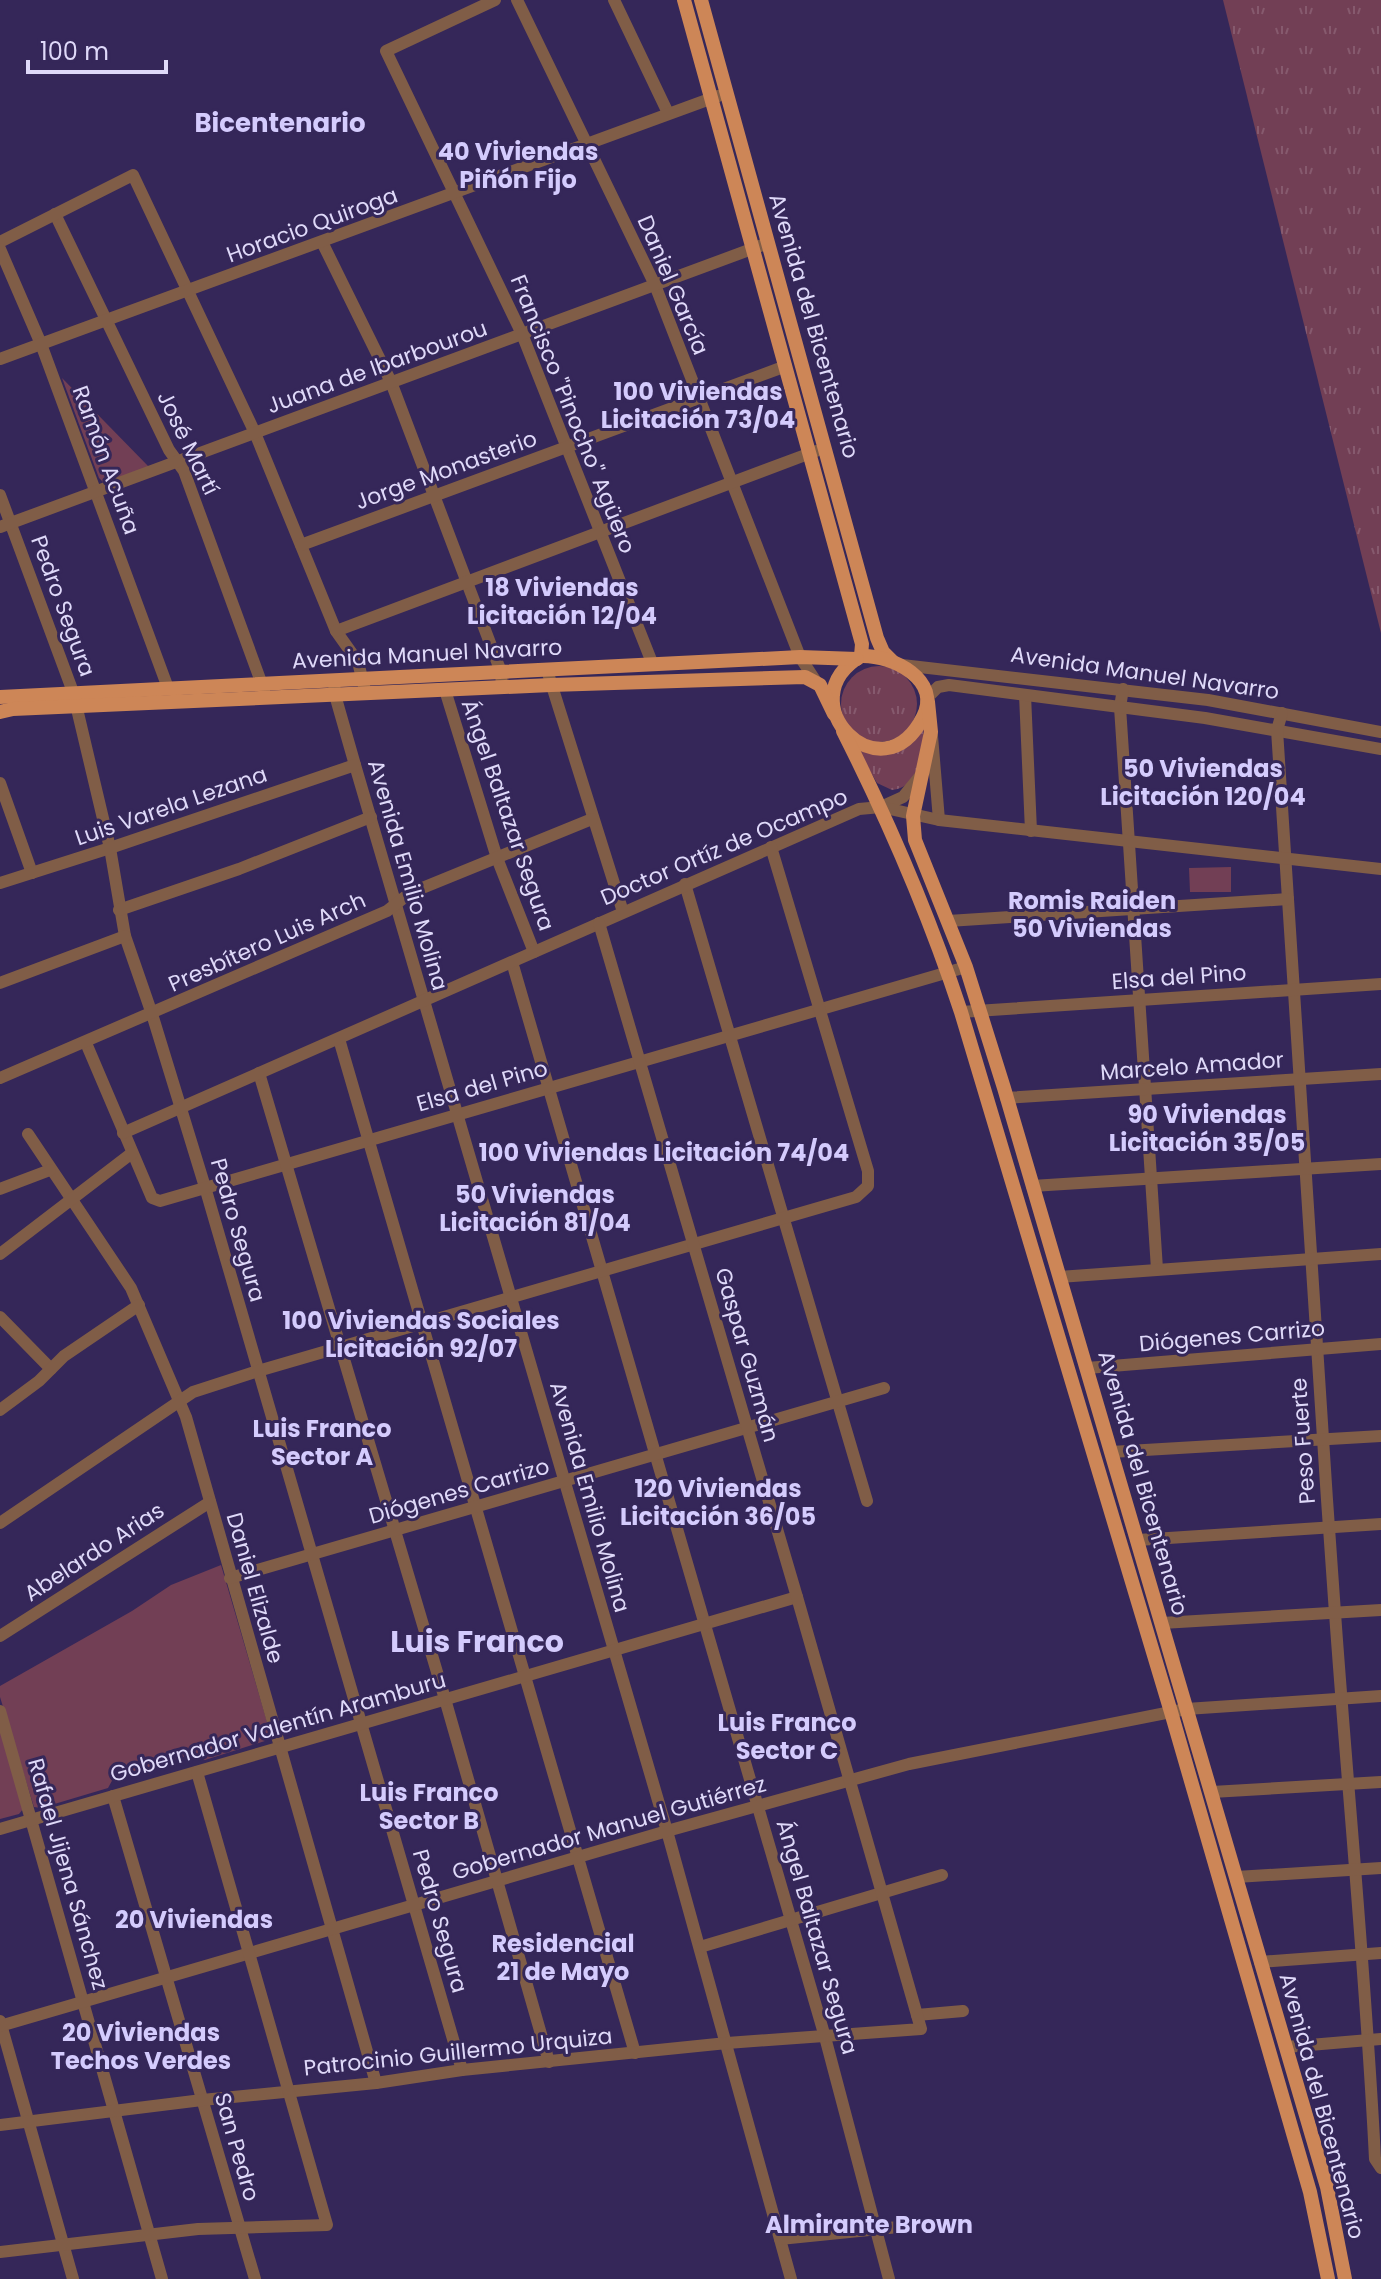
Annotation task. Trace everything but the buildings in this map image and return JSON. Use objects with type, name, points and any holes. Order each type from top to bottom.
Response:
[{"type":"main road","name":"Avenida del Bicentenario","points":[[684,0],[862,644],[859,658]]},
{"type":"main road","name":"Avenida del Bicentenario","points":[[701,0],[879,646],[897,663]]},
{"type":"main road","name":"Avenida Manuel Navarro","points":[[364,686],[445,690],[547,670],[800,657],[859,658]]},
{"type":"main road","points":[[815,680],[843,731],[859,744],[870,748],[895,747],[905,741],[920,724],[928,700],[914,675],[897,663],[859,658],[838,683],[833,701],[834,714]]},
{"type":"main road","name":"Avenida Manuel Navarro","points":[[0,697],[75,699],[502,679],[551,685],[792,677],[815,680]]},
{"type":"main road","name":"Avenida Manuel Navarro","points":[[0,712],[168,688],[264,691]]},
{"type":"main road","name":"Avenida del Bicentenario","points":[[928,700],[931,732],[913,816],[915,840],[966,967],[1087,1368],[1327,2187],[1345,2279]]},
{"type":"main road","name":"Avenida del Bicentenario","points":[[843,731],[881,807],[949,973],[1171,1712],[1310,2192],[1328,2279]]},
{"type":"street","name":"Francisco \"Pinocho\" Agüero","points":[[495,0],[386,51],[522,334],[653,665]]},
{"type":"street","name":"Daniel García","points":[[517,0],[655,285],[800,657],[815,680]]},
{"type":"street","points":[[614,0],[668,113]]},
{"type":"street","name":"Horacio Quiroga","points":[[0,359],[189,292],[668,113],[728,94]]},
{"type":"street","points":[[0,242],[133,175],[255,433],[336,631],[358,662],[364,686]]},
{"type":"street","name":"José Martí","points":[[55,214],[169,450],[184,471],[264,691]]},
{"type":"street","points":[[322,242],[391,382],[502,679]]},
{"type":"street","name":"Juana de Ibarbourou","points":[[5,525],[768,243]]},
{"type":"street","name":"Ramón Acuña","points":[[0,249],[41,344],[168,688]]},
{"type":"street","name":"Jorge Monasterio","points":[[301,545],[786,366]]},
{"type":"street","points":[[336,631],[826,448]]},
{"type":"street","name":"Pedro Segura","points":[[0,495],[5,525],[75,699],[110,848],[125,936],[205,1187],[462,2070]]},
{"type":"street","name":"Avenida Manuel Navarro","points":[[897,663],[1123,689],[1282,713],[1381,732]]},
{"type":"street","points":[[547,670],[623,912]]},
{"type":"street","name":"Avenida Manuel Navarro","points":[[928,700],[938,687],[949,685],[1277,730],[1381,749]]},
{"type":"street","name":"Avenida Emilio Molina","points":[[335,688],[667,1831],[791,2279]]},
{"type":"street","points":[[1123,689],[1120,707],[1127,842],[1157,1269]]},
{"type":"street","name":"Ángel Baltazar Segura","points":[[445,690],[497,858],[534,952]]},
{"type":"street","points":[[1025,695],[1031,831]]},
{"type":"street","name":"Peso Fuerte","points":[[1282,713],[1277,730],[1323,1439],[1354,1870],[1362,1955],[1375,2040],[1375,2159],[1380,2167]]},
{"type":"street","points":[[931,732],[939,820]]},
{"type":"street","name":"Luis Varela Lezana","points":[[0,883],[355,765]]},
{"type":"street","points":[[881,807],[903,797],[922,775]]},
{"type":"street","points":[[0,783],[32,873]]},
{"type":"street","name":"Doctor Ortíz de Ocampo","points":[[123,1133],[859,809],[881,807],[939,820],[1381,869]]},
{"type":"street","points":[[119,910],[239,869],[371,817]]},
{"type":"street","name":"Presbítero Luis Arch","points":[[0,1078],[373,917],[410,893],[592,819]]},
{"type":"street","points":[[0,1523],[193,1392],[856,1197],[868,1186],[868,1171],[771,847]]},
{"type":"street","points":[[685,884],[867,1501]]},
{"type":"street","points":[[948,921],[1288,899]]},
{"type":"street","name":"Gaspar Guzmán","points":[[599,923],[921,2029]]},
{"type":"street","points":[[0,983],[125,936]]},
{"type":"street","name":"Ángel Baltazar Segura","points":[[512,962],[759,1805],[889,2279]]},
{"type":"street","name":"Elsa del Pino","points":[[132,1153],[155,1201],[966,967]]},
{"type":"street","name":"Elsa del Pino","points":[[961,1012],[1381,984]]},
{"type":"street","points":[[339,1039],[635,2053]]},
{"type":"street","points":[[0,1254],[132,1153],[86,1043]]},
{"type":"street","points":[[259,1073],[549,2062]]},
{"type":"street","name":"Marcelo Amador","points":[[1006,1098],[1381,1074]]},
{"type":"street","name":"Daniel Elizalde","points":[[28,1134],[131,1288],[179,1401],[376,2083]]},
{"type":"street","points":[[1032,1186],[1381,1164]]},
{"type":"street","points":[[0,1189],[50,1170]]},
{"type":"street","points":[[1059,1277],[1381,1254]]},
{"type":"street","points":[[0,1410],[39,1381],[64,1356],[139,1305]]},
{"type":"street","points":[[0,1317],[51,1369]]},
{"type":"street","name":"Diógenes Carrizo","points":[[1087,1368],[1381,1344]]},
{"type":"street","name":"Diógenes Carrizo","points":[[230,1578],[884,1388]]},
{"type":"street","points":[[1111,1452],[1381,1436]]},
{"type":"street","name":"Abelardo Arias","points":[[0,1636],[210,1502]]},
{"type":"street","points":[[1138,1540],[1381,1524]]},
{"type":"street","name":"Gobernador Valentín Aramburu","points":[[0,1829],[797,1597]]},
{"type":"street","points":[[1162,1623],[1381,1610]]},
{"type":"street","name":"Gobernador Manuel Gutiérrez","points":[[0,2024],[909,1764],[1186,1709],[1381,1696]]},
{"type":"street","name":"Rafael Jijena Sánchez","points":[[0,1711],[162,2279]]},
{"type":"street","points":[[0,2252],[198,2229],[327,2225],[197,1772]]},
{"type":"street","points":[[1212,1792],[1381,1782]]},
{"type":"street","name":"San Pedro","points":[[113,1796],[255,2279]]},
{"type":"street","points":[[1236,1877],[1381,1868]]},
{"type":"street","points":[[700,1947],[942,1875]]},
{"type":"street","points":[[1260,1962],[1381,1953]]},
{"type":"street","points":[[917,2015],[963,2011]]},
{"type":"street","points":[[0,2024],[73,2279]]},
{"type":"street","name":"Patrocinio Guillermo Urquiza","points":[[0,2125],[202,2100],[376,2083],[462,2070],[727,2043],[921,2029]]},
{"type":"street","points":[[1286,2047],[1375,2040]]},
{"type":"street","points":[[780,2239],[938,2223]]},
{"type":"green space","points":[[1223,0],[1381,0],[1381,633]]},
{"type":"green space","points":[[62,378],[149,467],[109,482],[99,478]]},
{"type":"green space","points":[[872,666],[886,666],[900,672],[911,683],[917,704],[914,719],[906,731],[886,742],[872,742],[858,736],[847,725],[841,711],[841,697],[847,683],[858,672]]},
{"type":"green space","points":[[924,728],[918,766],[909,782],[892,790],[877,783],[857,748],[878,753],[894,752],[908,744]]},
{"type":"green space","points":[[1231,867],[1231,892],[1190,892],[1189,868]]},
{"type":"green space","points":[[221,1565],[270,1732],[268,1740],[205,1760],[194,1754],[114,1777],[108,1788],[41,1808],[34,1807],[0,1697],[0,1686],[132,1611],[171,1585]]},
{"type":"green space","points":[[0,1728],[23,1809],[19,1814],[0,1819]]},
{"type":"district","name":"Bicentenario","points":[[280,123]]},
{"type":"district","name":"40 Viviendas Piñón Fijo","points":[[518,165]]},
{"type":"district","name":"100 Viviendas Licitación 73/04","points":[[698,405]]},
{"type":"district","name":"18 Viviendas Licitación 12/04","points":[[562,601]]},
{"type":"district","name":"50 Viviendas Licitación 120/04","points":[[1203,782]]},
{"type":"district","name":"Romis Raiden 50 Viviendas","points":[[1092,914]]},
{"type":"district","name":"90 Viviendas Licitación 35/05","points":[[1207,1128]]},
{"type":"district","name":"100 Viviendas Licitación 74/04","points":[[664,1152]]},
{"type":"district","name":"50 Viviendas Licitación 81/04","points":[[535,1208]]},
{"type":"district","name":"100 Viviendas Sociales Licitación 92/07","points":[[421,1334]]},
{"type":"district","name":"Luis Franco Sector A","points":[[322,1442]]},
{"type":"district","name":"120 Viviendas Licitación 36/05","points":[[718,1502]]},
{"type":"district","name":"Luis Franco","points":[[477,1641]]},
{"type":"district","name":"Luis Franco Sector C","points":[[787,1736]]},
{"type":"district","name":"Luis Franco Sector B","points":[[429,1806]]},
{"type":"district","name":"20 Viviendas","points":[[194,1919]]},
{"type":"district","name":"Residencial 21 de Mayo","points":[[563,1957]]},
{"type":"district","name":"20 Viviendas Techos Verdes","points":[[141,2046]]},
{"type":"district","name":"Almirante Brown","points":[[869,2224]]}]
